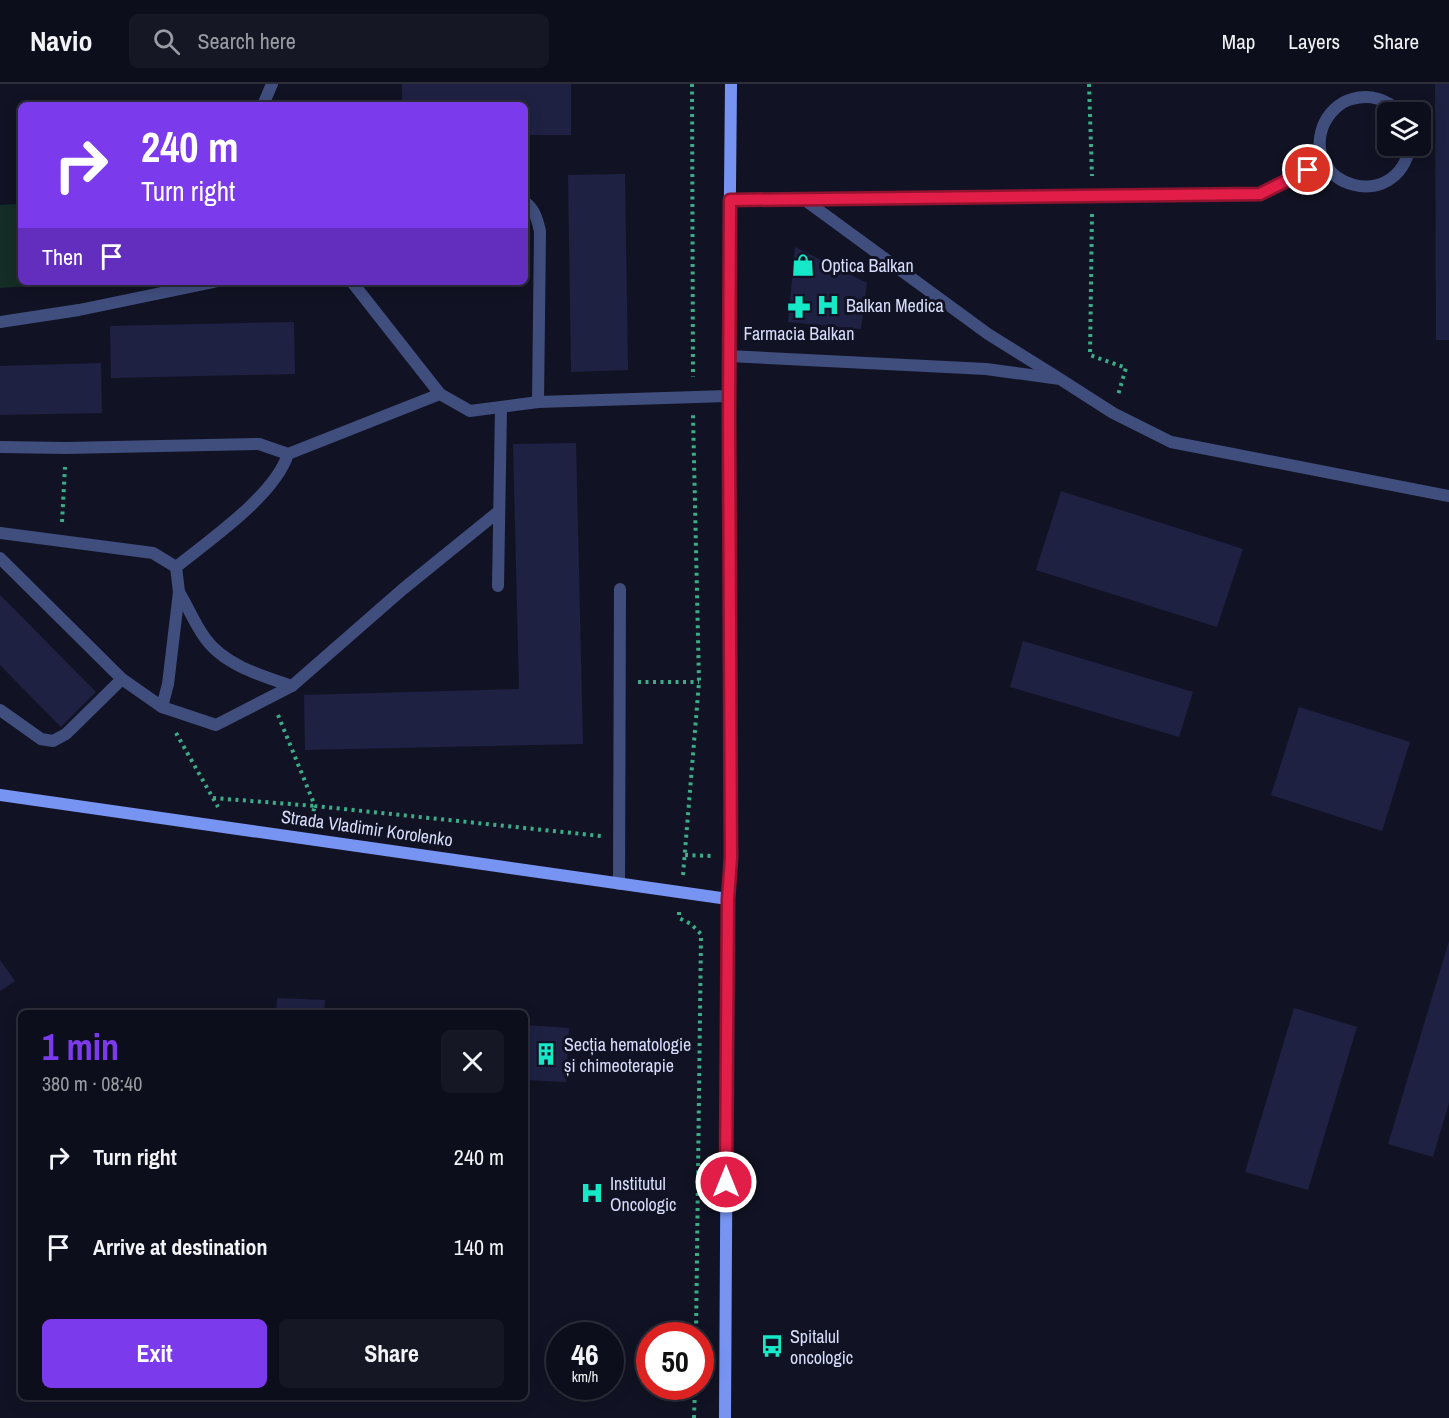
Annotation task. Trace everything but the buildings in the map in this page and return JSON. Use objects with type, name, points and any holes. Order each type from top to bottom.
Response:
[{"type":"main road","points":[[725,1418],[728,899],[731,858],[729,356],[731,84]]},
{"type":"main road","name":"Strada Vladimir Korolenko","points":[[0,795],[728,899]]},
{"type":"lane","points":[[264,102],[272,84]]},
{"type":"lane","points":[[1385,102],[1365,96],[1350,99],[1336,107],[1326,119],[1321,133],[1320,147],[1324,161],[1332,173],[1344,182],[1358,187],[1387,182],[1398,173],[1407,156]]},
{"type":"lane","points":[[730,200],[1260,194],[1324,161]]},
{"type":"lane","points":[[802,198],[988,334],[1113,413],[1171,442],[1449,496]]},
{"type":"lane","points":[[528,204],[537,217],[540,231],[538,402]]},
{"type":"lane","points":[[0,322],[79,310],[200,285]]},
{"type":"lane","points":[[354,285],[440,394],[470,411],[538,402],[729,396]]},
{"type":"lane","points":[[729,356],[986,369],[1060,379]]},
{"type":"lane","points":[[0,447],[259,444],[288,454],[440,394]]},
{"type":"lane","points":[[498,586],[501,408]]},
{"type":"lane","points":[[176,567],[234,521],[272,483],[284,466],[288,454]]},
{"type":"lane","points":[[0,558],[122,679],[162,707],[216,725],[292,686],[404,589],[498,512]]},
{"type":"lane","points":[[0,533],[153,553],[176,567]]},
{"type":"lane","points":[[162,707],[168,684],[179,592],[176,567]]},
{"type":"lane","points":[[619,884],[620,589]]},
{"type":"lane","points":[[179,592],[205,638],[218,652],[259,675],[292,686]]},
{"type":"lane","points":[[0,710],[41,739],[53,741],[66,734],[122,679]]},
{"type":"path","points":[[692,84],[693,397],[699,682],[679,918],[691,924],[701,934],[696,1322]]},
{"type":"path","points":[[1089,84],[1093,196],[1090,355],[1126,368],[1113,413]]},
{"type":"path","points":[[61,541],[66,448]]},
{"type":"path","points":[[619,682],[699,682]]},
{"type":"path","points":[[271,697],[315,806],[306,837]]},
{"type":"path","points":[[162,707],[229,826]]},
{"type":"path","points":[[213,798],[619,837]]},
{"type":"path","points":[[685,855],[731,858]]},
{"type":"path","points":[[694,1418],[695,1400]]},
{"type":"green space","points":[[18,204],[18,285],[48,285],[0,288],[0,205]]},
{"type":"place","name":"Optica Balkan","points":[[803,265]]},
{"type":"place","name":"Balkan Medica","points":[[828,305]]},
{"type":"place","name":"Farmacia Balkan","points":[[799,307]]},
{"type":"place","name":"Secția hematologie și chimeoterapie","points":[[546,1054]]},
{"type":"place","name":"Institutul Oncologic","points":[[592,1193]]},
{"type":"place","name":"Spitalul oncologic","points":[[772,1346]]},
{"type":"route","points":[[726,1182],[728,899],[731,858],[730,200],[1260,194],[1308,170]]}]
